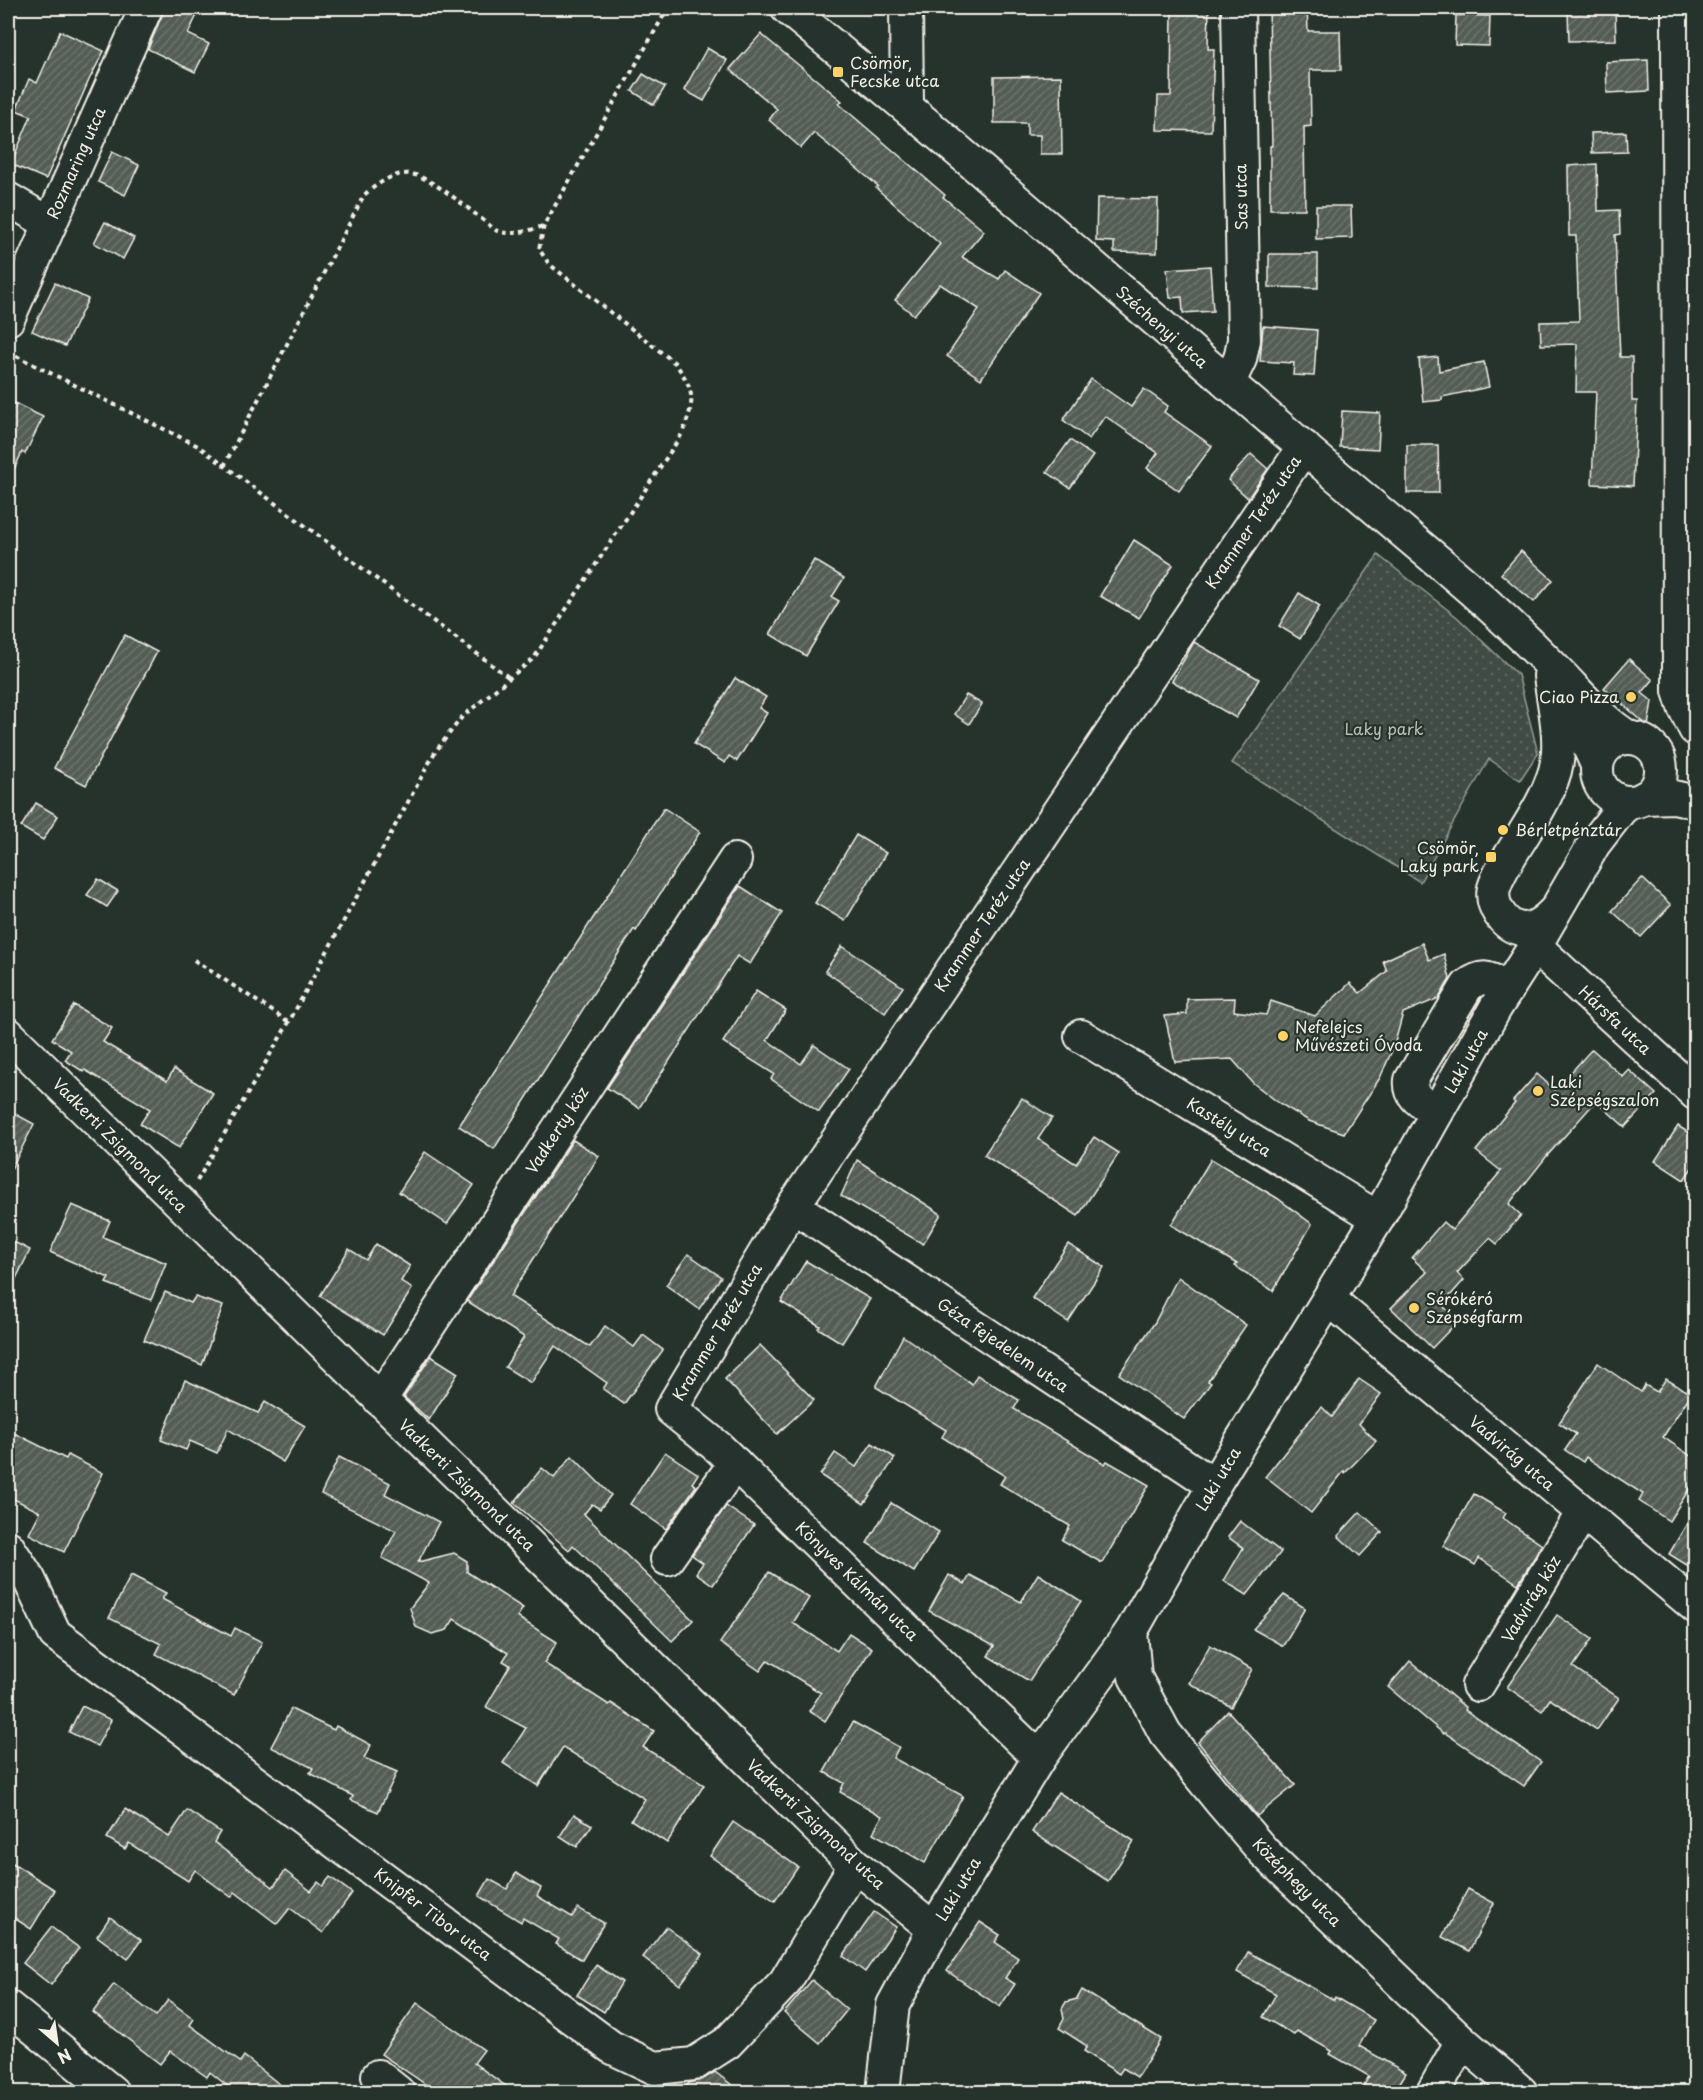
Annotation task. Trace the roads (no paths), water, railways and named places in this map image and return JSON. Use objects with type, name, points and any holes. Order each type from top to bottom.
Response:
[{"type":"street","name":"Rozmaring utca","points":[[8,319],[146,8]]},
{"type":"street","name":"Széchenyi utca","points":[[787,8],[907,105],[1228,384],[1472,590],[1535,649],[1603,718],[1637,740]]},
{"type":"street","points":[[906,8],[907,105]]},
{"type":"street","name":"Sas utca","points":[[1228,384],[1240,359],[1244,340],[1238,8]]},
{"type":"street","points":[[1678,8],[1686,341],[1679,691],[1695,729],[1670,740],[1621,739],[1612,743],[1600,756],[1597,772],[1605,792],[1612,797],[1637,800],[1674,797],[1695,802]]},
{"type":"street","points":[[8,199],[49,223]]},
{"type":"street","name":"Krammer Teréz utca","points":[[671,1409],[793,1206],[1304,447]]},
{"type":"street","name":"Széchenyi utca","points":[[1535,649],[1578,723],[1597,772]]},
{"type":"street","points":[[1550,676],[1557,733],[1557,759],[1547,793],[1502,868],[1493,891],[1496,908],[1501,916],[1514,927],[1521,929],[1537,926],[1553,913]]},
{"type":"street","points":[[1637,740],[1656,753],[1661,769],[1657,786],[1637,800]]},
{"type":"street","points":[[1661,769],[1695,744]]},
{"type":"street","points":[[1557,759],[1597,772]]},
{"type":"street","points":[[1661,769],[1677,776],[1695,789]]},
{"type":"street","name":"Laki utca","points":[[1578,871],[1590,824],[1597,772]]},
{"type":"street","name":"Laki utca","points":[[883,2092],[893,2005],[934,1929],[1039,1758],[1131,1632],[1214,1485],[1378,1218],[1578,871],[1604,831],[1637,800]]},
{"type":"street","name":"Vadkerty köz","points":[[380,1400],[735,860]]},
{"type":"street","name":"Hársfa utca","points":[[1535,946],[1695,1094]]},
{"type":"street","name":"Vadkerti Zsigmond utca","points":[[8,1034],[855,1865],[934,1929]]},
{"type":"street","name":"Kastély utca","points":[[1081,1036],[1378,1218]]},
{"type":"street","name":"Géza fejedelem utca","points":[[793,1206],[1214,1485]]},
{"type":"street","name":"Vadvirág utca","points":[[1329,1299],[1695,1607]]},
{"type":"street","name":"Könyves Kálmán utca","points":[[671,1409],[735,1463],[1039,1758]]},
{"type":"street","points":[[667,1559],[735,1463]]},
{"type":"street","name":"Vadvirág köz","points":[[1478,1685],[1583,1512]]},
{"type":"street","name":"Knipfer Tibor utca","points":[[8,1547],[29,1580],[55,1634],[611,2047],[655,2068],[694,2064],[727,2043],[785,1982],[855,1865]]},
{"type":"street","name":"Középhegy utca","points":[[1131,1632],[1135,1677],[1165,1734],[1213,1793],[1264,1852],[1462,2041],[1521,2092]]},
{"type":"street","points":[[8,2007],[112,2092]]},
{"type":"street","points":[[1433,2092],[1462,2041]]},
{"type":"place","name":"Csömör, Fecske utca","points":[[838,72]]},
{"type":"place","name":"Ciao Pizza","points":[[1631,697]]},
{"type":"place","name":"Bérletpénztár","points":[[1503,830]]},
{"type":"place","name":"Csömör, Laky park","points":[[1491,857]]},
{"type":"place","name":"Nefelejcs Művészeti Óvoda","points":[[1283,1036]]},
{"type":"place","name":"Laki Szépségszalon","points":[[1538,1091]]},
{"type":"place","name":"Sérókéró Szépségfarm","points":[[1414,1308]]},
{"type":"park label","name":"Laky park","points":[[1384,729]]}]
